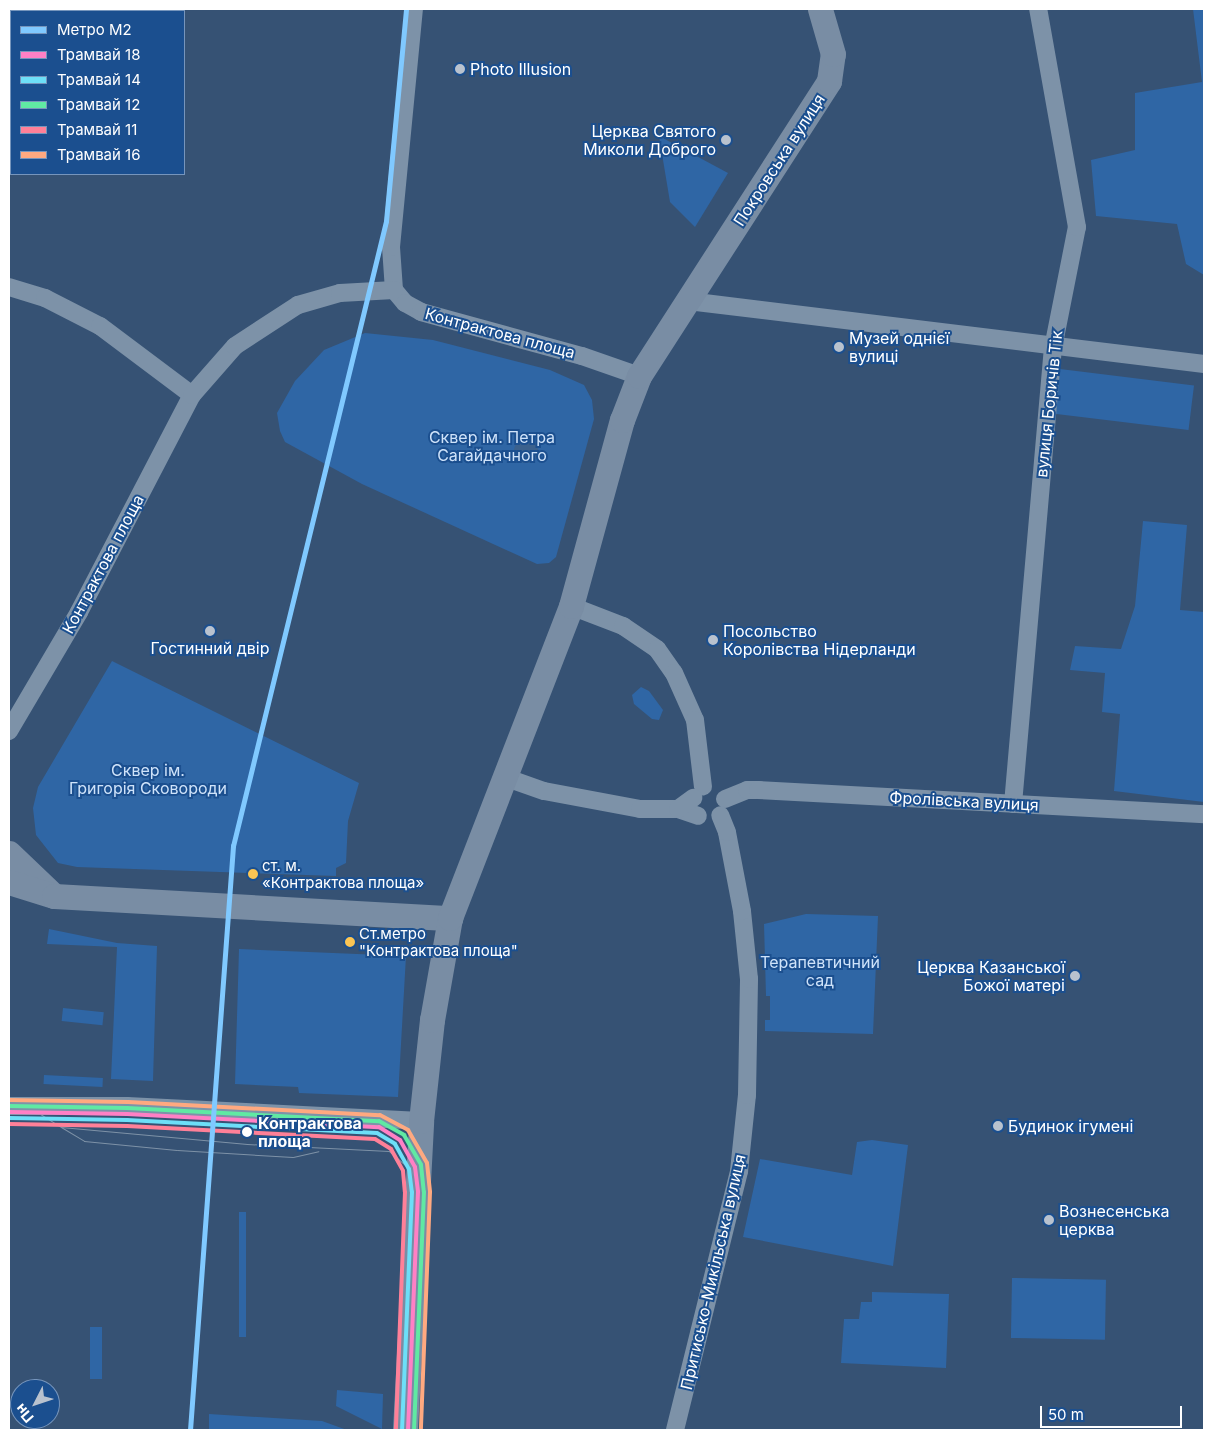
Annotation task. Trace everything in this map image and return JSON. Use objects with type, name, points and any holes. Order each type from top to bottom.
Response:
[{"type":"street","points":[[394,290],[391,248],[414,9]]},
{"type":"street","name":"Покровська вулиця","points":[[688,301],[829,82],[833,54],[820,9]]},
{"type":"street","name":"вулиця Боричів Тік","points":[[1013,804],[1053,348],[1077,227],[1038,9]]},
{"type":"street","points":[[9,287],[45,298],[100,326],[192,395]]},
{"type":"street","name":"Контрактова площа","points":[[9,731],[79,612],[192,395],[235,346],[298,305],[340,293],[394,290],[405,303],[421,312],[582,356],[639,376]]},
{"type":"street","points":[[405,1430],[421,1121],[432,1020],[450,918],[571,606],[622,420],[639,376],[688,301],[1053,348],[1204,364]]},
{"type":"street","points":[[571,606],[639,634],[656,649],[668,665],[687,697],[695,720],[698,792],[693,809],[698,816]]},
{"type":"street","points":[[504,776],[544,791],[640,809],[678,809],[710,820],[723,807],[715,787],[698,792],[678,809]]},
{"type":"street","name":"Фролівська вулиця","points":[[723,807],[747,790],[758,790],[1204,814]]},
{"type":"street","name":"Притисько-Микільська вулиця","points":[[675,1430],[739,1171],[747,1095],[749,979],[742,912],[723,807]]},
{"type":"street","points":[[9,853],[54,896]]},
{"type":"street","points":[[9,882],[54,896],[450,918]]},
{"type":"street","points":[[9,1106],[127,1106],[421,1121]]},
{"type":"green space","points":[[1193,9],[1204,9],[1204,275],[1186,264],[1177,224],[1096,216],[1091,160],[1135,150],[1135,93],[1202,82]]},
{"type":"green space","points":[[659,136],[728,173],[695,227],[670,202]]},
{"type":"green space","name":"Сквер ім. Петра Сагайдачного","points":[[365,333],[433,340],[550,370],[584,385],[592,400],[594,419],[556,557],[549,563],[537,564],[362,484],[285,442],[280,431],[277,413],[295,381],[324,350]]},
{"type":"green space","points":[[1060,369],[1194,385],[1189,430],[1055,414]]},
{"type":"green space","points":[[1143,521],[1187,525],[1180,610],[1204,612],[1204,802],[1114,791],[1120,714],[1102,712],[1105,673],[1070,670],[1075,646],[1121,649],[1135,606]]},
{"type":"green space","name":"Сквер ім. Григорія Сковороди","points":[[112,661],[359,783],[348,821],[346,863],[336,868],[336,876],[77,867],[58,863],[36,835],[33,808],[38,787]]},
{"type":"green space","points":[[641,687],[649,691],[663,710],[659,720],[652,719],[634,704],[632,695]]},
{"type":"green space","name":"Терапевтичний сад","points":[[806,914],[878,916],[873,1034],[765,1031],[765,1020],[770,1020],[770,996],[766,996],[764,924]]},
{"type":"green space","points":[[49,929],[117,943],[157,946],[153,1081],[111,1079],[117,947],[47,944]]},
{"type":"green space","points":[[239,949],[406,956],[398,1097],[299,1093],[298,1087],[235,1084]]},
{"type":"green space","points":[[63,1008],[104,1012],[102,1025],[62,1021]]},
{"type":"green space","points":[[44,1075],[103,1078],[102,1087],[44,1084]]},
{"type":"green space","points":[[872,1140],[908,1145],[893,1266],[743,1237],[760,1159],[852,1175],[857,1142]]},
{"type":"green space","points":[[239,1212],[246,1212],[246,1337],[239,1337]]},
{"type":"green space","points":[[1012,1278],[1106,1280],[1105,1340],[1011,1338]]},
{"type":"green space","points":[[872,1292],[949,1294],[946,1368],[841,1363],[844,1319],[859,1319],[861,1302],[872,1302]]},
{"type":"green space","points":[[90,1327],[102,1327],[102,1379],[90,1379]]},
{"type":"green space","points":[[337,1390],[383,1394],[382,1429],[336,1406]]},
{"type":"green space","points":[[209,1414],[322,1421],[347,1430],[209,1430]]},
{"type":"shaded area","points":[[526,439],[535,442],[538,451],[535,460],[526,463],[517,460],[514,451],[517,442]]},
{"type":"tram line","name":"16","points":[[9,1100],[128,1102],[380,1115],[408,1130],[427,1163],[430,1192],[421,1430]]},
{"type":"tram line","name":"12","points":[[9,1106],[127,1108],[379,1121],[404,1135],[421,1165],[424,1192],[414,1430]]},
{"type":"tram line","name":"18","points":[[9,1112],[127,1114],[379,1127],[400,1140],[415,1167],[418,1192],[408,1430]]},
{"type":"tram line","points":[[37,1112],[61,1127],[247,1144],[389,1151],[410,1169],[417,1181]]},
{"type":"tram line","name":"14","points":[[9,1118],[127,1120],[377,1133],[395,1144],[409,1169],[412,1192],[402,1430]]},
{"type":"tram line","name":"11","points":[[9,1124],[127,1126],[375,1139],[391,1149],[403,1171],[405,1192],[396,1429]]},
{"type":"tram line","points":[[61,1127],[84,1141],[177,1150],[293,1157],[318,1151]]},
{"type":"metro line","name":"M2","points":[[190,1430],[233,846],[386,221],[406,9]]},
{"type":"place","name":"Photo Illusion","points":[[460,69]]},
{"type":"place","name":"Церква Святого Миколи Доброго","points":[[726,140]]},
{"type":"place","name":"Музей однієї вулиці","points":[[839,347]]},
{"type":"place","name":"Гостинний двір","points":[[210,631]]},
{"type":"place","name":"Посольство Королівства Нідерланди","points":[[713,640]]},
{"type":"place","name":"ст. м. «Контрактова площа»","points":[[253,874]]},
{"type":"place","name":"Ст.метро \"Контрактова площа\"","points":[[350,942]]},
{"type":"place","name":"Церква Казанської Божої матері","points":[[1075,976]]},
{"type":"place","name":"Будинок ігумені","points":[[998,1126]]},
{"type":"place","name":"Контрактова площа","points":[[247,1132]]},
{"type":"place","name":"Вознесенська церква","points":[[1049,1220]]}]
